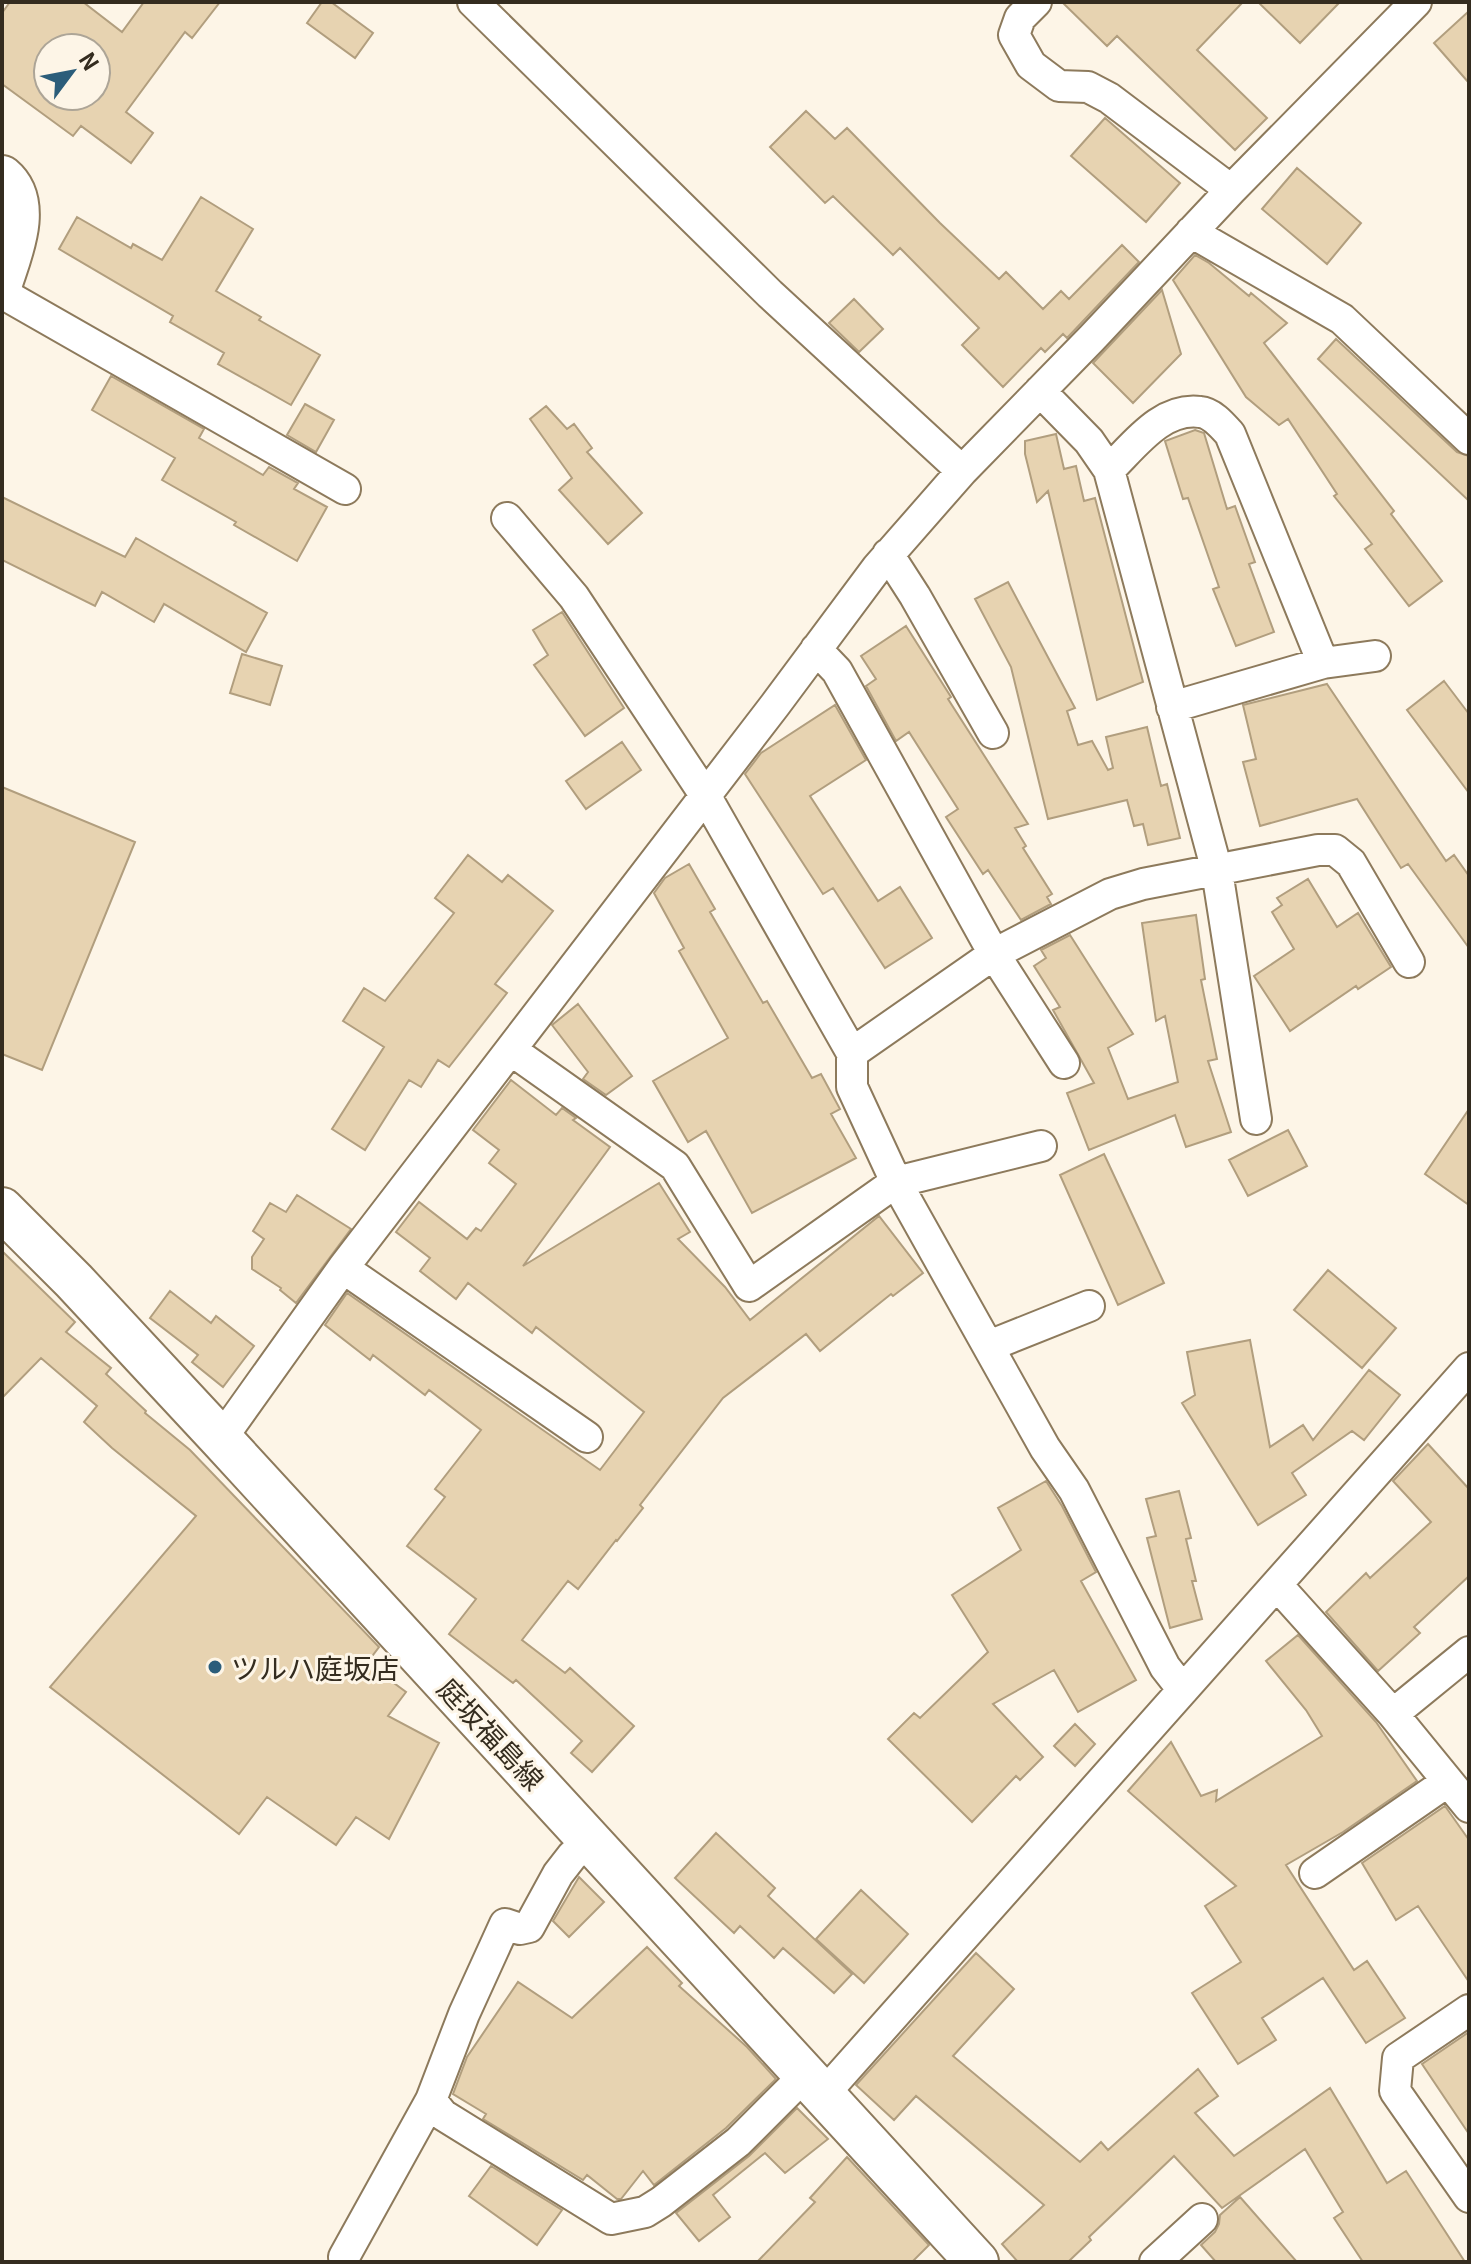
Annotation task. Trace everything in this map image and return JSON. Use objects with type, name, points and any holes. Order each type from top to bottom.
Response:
[{"type":"main road","points":[[2,177],[17,200],[19,217],[2,280]]},
{"type":"main road","name":"庭坂福島線","points":[[2,1209],[74,1281],[221,1439],[977,2262]]},
{"type":"street","points":[[473,2],[770,294],[962,471]]},
{"type":"street","points":[[1036,2],[1020,18],[1014,35],[1031,65],[1059,86],[1088,87],[1109,98],[1231,190]]},
{"type":"street","points":[[221,1439],[343,1268],[888,554],[962,471],[1416,2]]},
{"type":"street","points":[[1191,232],[1342,319],[1469,439]]},
{"type":"street","points":[[2,293],[345,489]]},
{"type":"street","points":[[1040,391],[1089,441],[1109,470],[1217,871],[1256,1119]]},
{"type":"street","points":[[1109,470],[1161,421],[1173,415],[1201,412],[1214,418],[1230,434],[1323,663]]},
{"type":"street","points":[[507,518],[574,597],[705,795],[852,1053],[852,1087],[896,1182],[1045,1448],[1074,1490],[1165,1667],[1183,1690]]},
{"type":"street","points":[[888,554],[993,733]]},
{"type":"street","points":[[816,649],[837,671],[994,954],[1064,1063]]},
{"type":"street","points":[[1172,707],[1323,663],[1375,656]]},
{"type":"street","points":[[852,1053],[994,954],[1110,894],[1143,884],[1318,850],[1335,850],[1351,863],[1409,962]]},
{"type":"street","points":[[511,1050],[675,1166],[749,1286],[896,1182],[1041,1146]]},
{"type":"street","points":[[343,1268],[587,1437]]},
{"type":"street","points":[[989,1346],[1089,1306]]},
{"type":"street","points":[[431,2100],[443,2115],[611,2219],[645,2212],[661,2202],[814,2085],[1183,1690],[1469,1368]]},
{"type":"street","points":[[1277,1585],[1393,1714],[1469,1807]]},
{"type":"street","points":[[1393,1714],[1469,1652]]},
{"type":"street","points":[[1315,1873],[1447,1782]]},
{"type":"street","points":[[344,2257],[431,2100],[464,2014],[505,1924],[520,1929],[529,1927],[558,1874],[590,1840]]},
{"type":"street","points":[[1469,2010],[1398,2058],[1395,2091],[1469,2197]]},
{"type":"street","points":[[1155,2262],[1202,2219]]},
{"type":"building","points":[[10,2],[83,2],[122,32],[144,2],[220,2],[192,38],[185,32],[126,112],[153,133],[131,163],[81,126],[73,136],[40,112],[112,112],[112,32],[32,32],[32,106],[2,84],[2,13]]},
{"type":"building","points":[[322,2],[331,2],[373,33],[355,58],[307,23]]},
{"type":"building","points":[[1062,2],[1243,2],[1197,50],[1267,118],[1235,150],[1117,36],[1107,46]]},
{"type":"building","points":[[1258,2],[1340,2],[1300,43]]},
{"type":"building","points":[[1469,11],[1469,83],[1434,43]]},
{"type":"building","points":[[806,111],[835,139],[847,128],[999,279],[1006,272],[1043,309],[1061,291],[1069,299],[1122,245],[1139,262],[1067,338],[1063,334],[1045,352],[1041,348],[1003,387],[962,345],[979,328],[900,248],[893,255],[833,196],[825,203],[770,147]]},
{"type":"building","points":[[1105,118],[1180,183],[1146,222],[1071,156]]},
{"type":"building","points":[[1297,168],[1361,223],[1327,264],[1262,209]]},
{"type":"building","points":[[201,197],[253,229],[216,291],[320,355],[291,405],[218,364],[224,353],[170,322],[173,316],[59,249],[77,217],[131,248],[133,244],[162,260]]},
{"type":"building","points":[[1195,255],[1249,296],[1251,293],[1287,323],[1264,343],[1394,511],[1391,514],[1442,581],[1409,606],[1365,549],[1372,544],[1334,496],[1337,494],[1288,419],[1279,425],[1246,397],[1173,280]]},
{"type":"building","points":[[1162,290],[1181,354],[1133,403],[1093,363]]},
{"type":"building","points":[[854,299],[883,329],[859,352],[829,323]]},
{"type":"building","points":[[1336,339],[1457,452],[1469,456],[1469,501],[1318,359]]},
{"type":"building","points":[[111,376],[204,429],[199,438],[263,475],[269,467],[298,483],[294,489],[327,507],[297,561],[162,480],[175,458],[92,410]]},
{"type":"building","points":[[305,404],[334,420],[316,452],[287,435]]},
{"type":"building","points":[[546,406],[567,429],[574,424],[592,448],[587,452],[642,513],[608,544],[559,490],[572,478],[530,419]]},
{"type":"building","points":[[1195,430],[1204,433],[1227,509],[1235,506],[1255,562],[1249,564],[1274,632],[1236,646],[1213,589],[1219,587],[1188,498],[1183,499],[1165,441]]},
{"type":"building","points":[[1056,434],[1064,469],[1076,466],[1084,501],[1095,498],[1143,682],[1097,700],[1048,491],[1037,502],[1025,454],[1025,441]]},
{"type":"building","points":[[2,497],[125,557],[136,538],[267,613],[246,652],[164,604],[154,622],[102,592],[95,606],[2,560]]},
{"type":"building","points":[[1008,582],[1075,708],[1067,711],[1078,745],[1092,741],[1108,770],[1113,768],[1106,737],[1147,727],[1161,786],[1167,784],[1180,838],[1148,845],[1143,824],[1134,826],[1127,800],[1048,819],[1011,667],[975,599]]},
{"type":"building","points":[[562,612],[624,708],[585,736],[534,665],[548,655],[533,630]]},
{"type":"building","points":[[906,626],[951,697],[948,699],[1028,824],[1015,828],[1026,846],[1023,848],[1052,894],[1047,897],[1051,904],[1021,920],[988,870],[983,874],[946,817],[958,809],[909,732],[896,741],[866,686],[876,679],[861,656]]},
{"type":"building","points":[[242,654],[282,666],[270,705],[230,693]]},
{"type":"building","points":[[1444,681],[1469,714],[1469,793],[1407,710]]},
{"type":"building","points":[[1327,684],[1446,861],[1454,855],[1469,876],[1469,948],[1408,864],[1401,868],[1357,799],[1260,826],[1243,762],[1256,759],[1243,705]]},
{"type":"building","points":[[835,705],[866,760],[810,796],[878,901],[900,887],[932,938],[885,968],[833,888],[823,894],[745,774],[761,753]]},
{"type":"building","points":[[622,742],[641,770],[586,809],[566,781]]},
{"type":"building","points":[[2,787],[135,842],[42,1070],[2,1054]]},
{"type":"building","points":[[468,855],[502,882],[508,875],[553,911],[495,984],[507,993],[449,1067],[438,1060],[421,1087],[409,1080],[365,1150],[332,1129],[384,1047],[343,1021],[364,988],[385,1001],[454,913],[435,898]]},
{"type":"building","points":[[689,864],[715,909],[710,912],[763,1003],[767,1001],[812,1078],[821,1074],[840,1109],[831,1114],[856,1158],[752,1213],[706,1131],[688,1142],[653,1081],[728,1038],[679,951],[684,948],[654,893],[665,878]]},
{"type":"building","points":[[1308,879],[1337,927],[1358,913],[1391,967],[1358,989],[1356,986],[1290,1031],[1254,976],[1294,949],[1272,912],[1282,905],[1277,898]]},
{"type":"building","points":[[1196,915],[1205,979],[1201,980],[1217,1059],[1208,1061],[1231,1132],[1186,1147],[1175,1115],[1089,1150],[1067,1093],[1094,1083],[1053,1010],[1060,1007],[1034,966],[1046,958],[1041,950],[1070,935],[1133,1034],[1108,1048],[1128,1099],[1178,1082],[1165,1016],[1156,1021],[1142,923]]},
{"type":"building","points":[[578,1004],[632,1076],[606,1095],[583,1079],[588,1072],[552,1025]]},
{"type":"building","points":[[511,1080],[556,1115],[562,1108],[610,1147],[523,1266],[659,1183],[690,1232],[678,1239],[725,1287],[750,1320],[879,1216],[923,1273],[893,1296],[891,1294],[820,1351],[806,1334],[723,1398],[640,1505],[643,1508],[578,1589],[568,1581],[522,1640],[565,1673],[570,1668],[634,1726],[592,1772],[571,1753],[582,1741],[516,1680],[513,1683],[449,1634],[476,1599],[407,1546],[445,1497],[435,1489],[481,1430],[429,1390],[425,1395],[373,1355],[370,1360],[325,1325],[347,1293],[600,1470],[644,1412],[536,1327],[532,1333],[468,1283],[456,1299],[420,1271],[430,1258],[396,1232],[419,1202],[467,1239],[476,1228],[481,1231],[516,1184],[489,1163],[499,1150],[473,1130]]},
{"type":"building","points":[[1469,1109],[1469,1205],[1425,1174]]},
{"type":"building","points":[[1288,1130],[1307,1166],[1248,1196],[1229,1160]]},
{"type":"building","points":[[1104,1154],[1164,1283],[1118,1305],[1060,1175]]},
{"type":"building","points":[[297,1195],[351,1229],[296,1303],[281,1288],[252,1269],[252,1257],[264,1239],[253,1231],[270,1203],[286,1212]]},
{"type":"building","name":"ツルハ庭坂店","points":[[2,1251],[75,1322],[66,1332],[111,1368],[106,1374],[145,1413],[190,1450],[379,1647],[367,1663],[406,1692],[388,1716],[439,1743],[389,1839],[356,1817],[336,1845],[267,1797],[239,1834],[50,1687],[196,1516],[84,1422],[97,1406],[41,1358],[2,1398]]},
{"type":"building","points":[[1328,1270],[1396,1328],[1362,1368],[1294,1310]]},
{"type":"building","points":[[170,1291],[211,1323],[216,1316],[254,1346],[223,1387],[192,1362],[198,1355],[150,1318]]},
{"type":"building","points":[[1250,1340],[1270,1447],[1303,1425],[1313,1440],[1369,1370],[1400,1395],[1364,1440],[1352,1431],[1292,1473],[1306,1495],[1258,1525],[1182,1403],[1195,1395],[1187,1352]]},
{"type":"building","points":[[1428,1444],[1469,1489],[1469,1576],[1414,1627],[1420,1633],[1378,1671],[1326,1612],[1366,1573],[1370,1578],[1431,1522],[1393,1481]]},
{"type":"building","points":[[1046,1481],[1096,1572],[1081,1581],[1136,1680],[1078,1712],[1054,1670],[993,1704],[1043,1757],[1020,1780],[1016,1776],[972,1822],[888,1739],[914,1713],[920,1718],[988,1652],[952,1595],[1021,1550],[998,1508]]},
{"type":"building","points":[[1179,1491],[1191,1538],[1186,1539],[1202,1619],[1170,1628],[1147,1538],[1156,1536],[1146,1499]]},
{"type":"building","points":[[1298,1635],[1376,1722],[1417,1781],[1343,1832],[1286,1865],[1354,1970],[1367,1961],[1405,2018],[1366,2043],[1323,1978],[1262,2018],[1276,2040],[1238,2064],[1192,1993],[1241,1962],[1205,1906],[1236,1886],[1128,1791],[1171,1742],[1201,1796],[1217,1790],[1216,1801],[1322,1736],[1306,1710],[1266,1661]]},
{"type":"building","points":[[1075,1724],[1095,1744],[1075,1766],[1054,1746]]},
{"type":"building","points":[[1445,1806],[1469,1840],[1469,1982],[1418,1906],[1396,1920],[1362,1863]]},
{"type":"building","points":[[716,1833],[775,1888],[768,1896],[852,1974],[834,1993],[783,1948],[774,1958],[740,1926],[734,1933],[675,1878]]},
{"type":"building","points":[[579,1877],[604,1902],[569,1937],[553,1921]]},
{"type":"building","points":[[861,1890],[908,1934],[864,1983],[816,1939]]},
{"type":"building","points":[[647,1947],[682,1983],[679,1986],[747,2047],[776,2079],[726,2128],[654,2185],[643,2171],[621,2199],[617,2199],[587,2175],[583,2180],[483,2119],[486,2114],[453,2094],[467,2057],[518,1982],[572,2018]]},
{"type":"building","points":[[976,1953],[1014,1989],[953,2056],[1080,2162],[1101,2142],[1108,2150],[1198,2069],[1218,2096],[1195,2113],[1234,2156],[1330,2088],[1387,2183],[1406,2171],[1465,2262],[1363,2262],[1334,2218],[1343,2212],[1305,2149],[1222,2208],[1174,2156],[1089,2237],[1091,2240],[1068,2262],[1018,2262],[1002,2244],[1044,2205],[916,2096],[894,2120],[856,2085]]},
{"type":"building","points":[[1469,2032],[1469,2134],[1422,2064]]},
{"type":"building","points":[[797,2108],[828,2139],[785,2173],[765,2153],[713,2195],[730,2217],[699,2241],[676,2213],[749,2156]]},
{"type":"building","points":[[847,2157],[929,2245],[912,2262],[757,2262],[815,2202],[810,2198]]},
{"type":"building","points":[[491,2166],[562,2210],[537,2245],[469,2196]]},
{"type":"building","points":[[1240,2197],[1297,2262],[1216,2262],[1201,2245],[1215,2232],[1220,2215]]},
{"type":"place","name":"ツルハ庭坂店","points":[[215,1667]]}]
